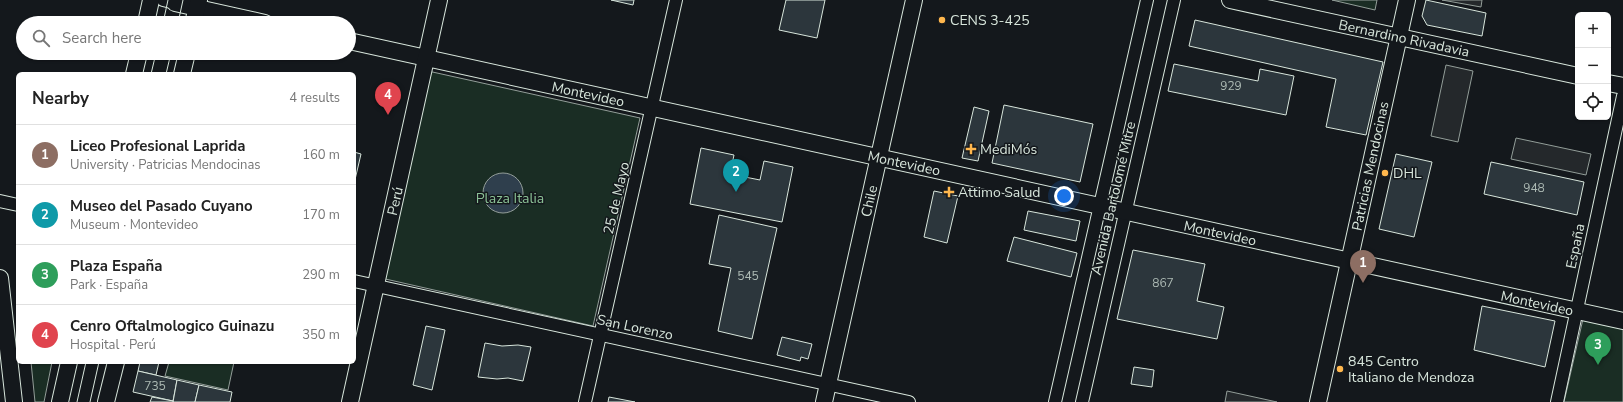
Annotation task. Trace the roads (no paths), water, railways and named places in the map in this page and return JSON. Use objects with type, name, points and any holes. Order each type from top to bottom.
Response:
[{"type":"street","points":[[148,16],[151,0]]},
{"type":"street","name":"Perú","points":[[350,402],[439,0]]},
{"type":"street","name":"25 de Mayo","points":[[585,402],[676,0]]},
{"type":"street","name":"Chile","points":[[824,402],[914,0]]},
{"type":"street","name":"Avenida Bartolomé Mitre","points":[[1055,402],[1147,0]]},
{"type":"street","name":"Avenida Bartolomé Mitre","points":[[1082,402],[1174,0]]},
{"type":"street","name":"Bernardino Rivadavia","points":[[1230,0],[1575,75]]},
{"type":"street","name":"Patricias Mendocinas","points":[[1318,402],[1407,0]]},
{"type":"street","points":[[169,1],[196,10],[228,16]]},
{"type":"street","name":"Montevideo","points":[[356,43],[1623,322]]},
{"type":"street","points":[[134,72],[137,60]]},
{"type":"street","points":[[182,72],[185,60]]},
{"type":"street","points":[[1611,84],[1623,86]]},
{"type":"street","name":"España","points":[[1557,402],[1623,96]]},
{"type":"street","points":[[0,201],[16,205]]},
{"type":"street","points":[[0,278],[14,402]]},
{"type":"street","name":"San Lorenzo","points":[[356,281],[909,402]]},
{"type":"street","points":[[60,402],[69,364]]},
{"type":"street","points":[[106,402],[116,364]]},
{"type":"water","points":[[503,173],[511,175],[517,179],[521,185],[523,193],[521,201],[517,207],[511,211],[503,213],[495,211],[489,207],[485,201],[483,193],[485,185],[489,179],[495,175]]},
{"type":"tram line","points":[[165,16],[168,0]]},
{"type":"tram line","points":[[180,16],[183,0]]},
{"type":"tram line","points":[[151,72],[154,60]]},
{"type":"tram line","points":[[166,72],[169,60]]},
{"type":"tram line","points":[[77,402],[86,364]]},
{"type":"tram line","points":[[90,402],[99,364]]},
{"type":"place","name":"CENS 3-425","points":[[942,20]]},
{"type":"place","name":"Cenro Oftalmologico Guinazu","points":[[388,115]]},
{"type":"place","name":"MediMós","points":[[971,149]]},
{"type":"place","name":"DHL","points":[[1385,173]]},
{"type":"place","name":"Museo del Pasado Cuyano","points":[[736,192]]},
{"type":"place","name":"Attimo Salud","points":[[949,192]]},
{"type":"place","name":"Liceo Profesional Laprida","points":[[1363,283]]},
{"type":"place","name":"Plaza España","points":[[1598,365]]},
{"type":"place","name":"845 Centro Italiano de Mendoza","points":[[1340,369]]},
{"type":"park label","name":"Plaza Italia","points":[[510,198]]}]
